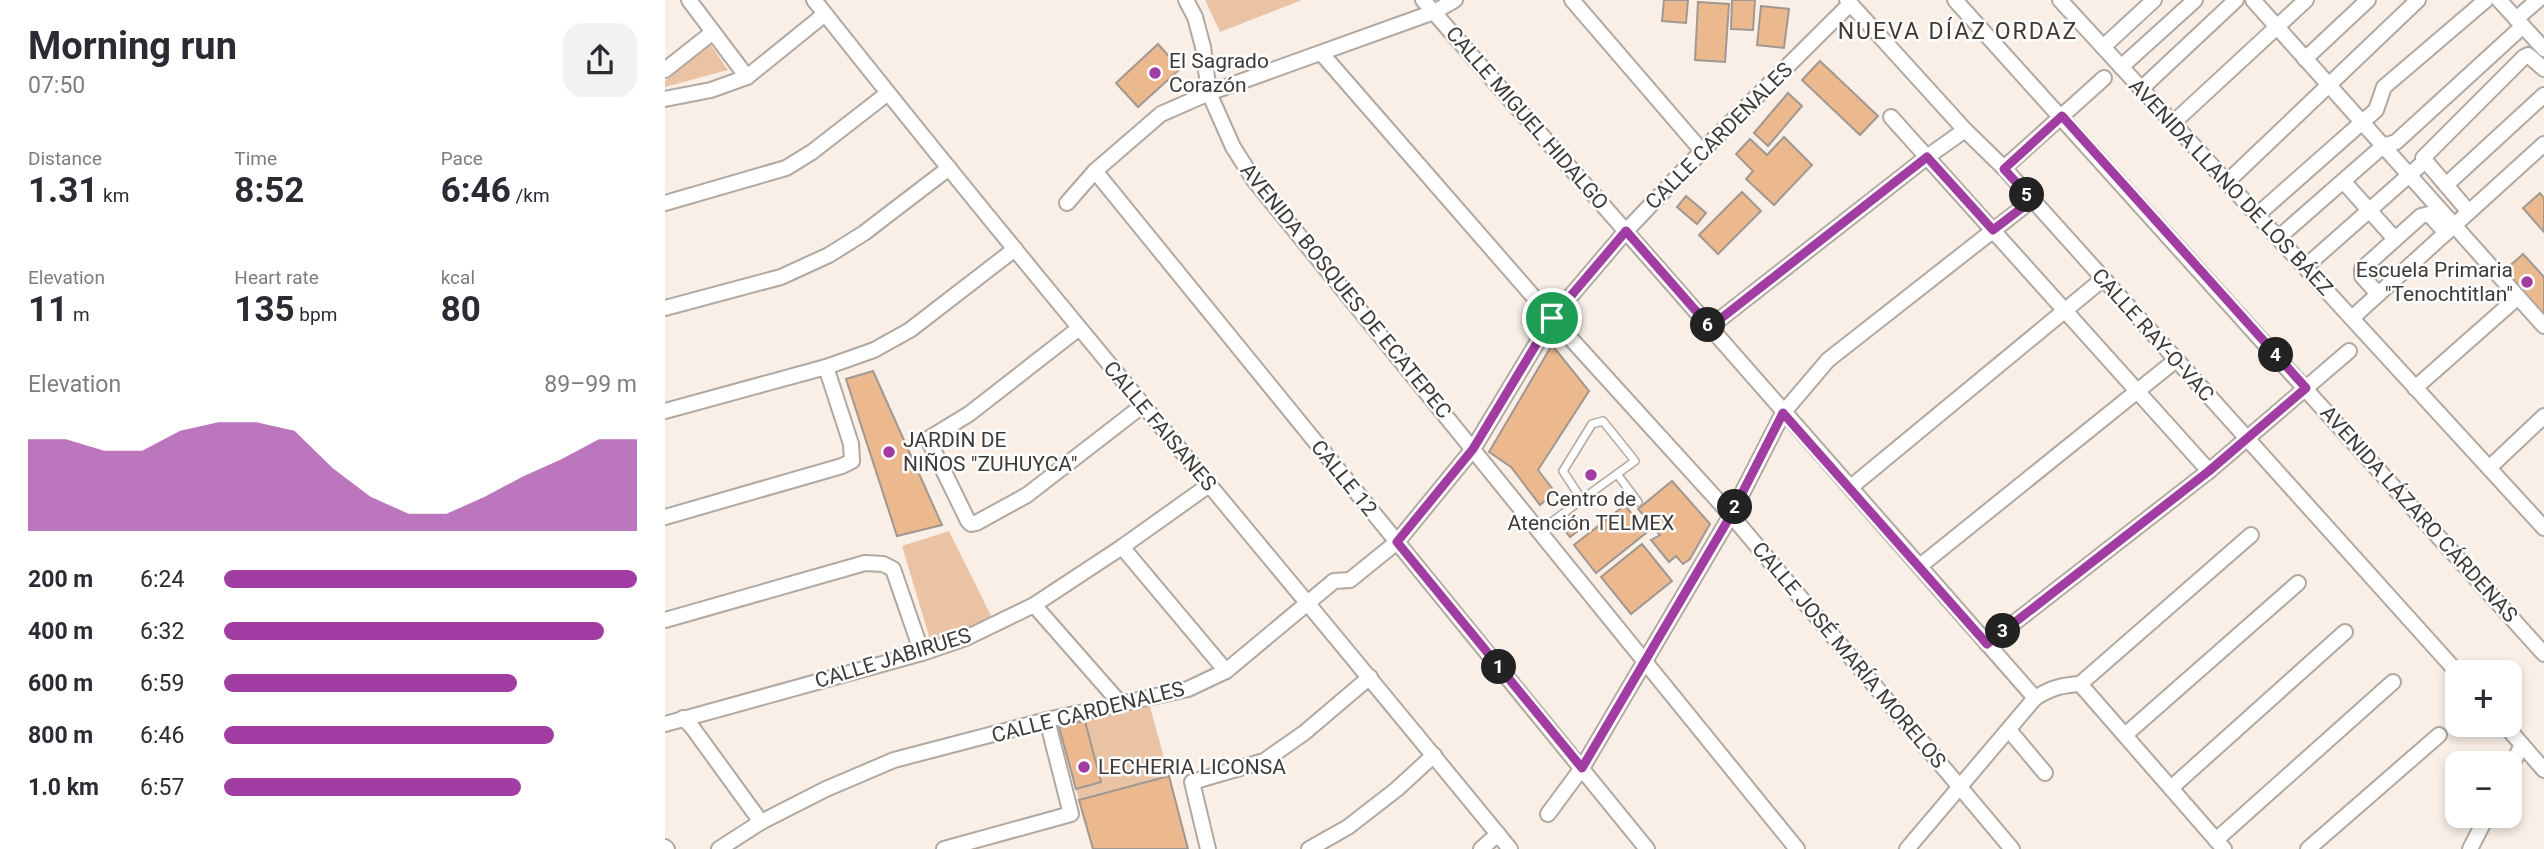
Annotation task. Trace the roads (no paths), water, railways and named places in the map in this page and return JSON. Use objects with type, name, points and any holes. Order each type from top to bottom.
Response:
[{"type":"street","points":[[689,0],[747,77]]},
{"type":"street","name":"CALLE FAISANES","points":[[814,0],[1142,406],[1308,601],[1510,849]]},
{"type":"street","name":"AVENIDA BOSQUES DE ECATEPEC","points":[[1187,0],[1203,47],[1209,93],[1233,147],[1254,180],[1797,849]]},
{"type":"street","name":"CALLE MIGUEL HIDALGO","points":[[1423,0],[2035,698]]},
{"type":"street","points":[[1067,203],[1095,171],[1161,114],[1209,93],[1434,12],[1455,0]]},
{"type":"street","points":[[1571,0],[1702,151]]},
{"type":"street","name":"AVENIDA LÁZARO CÁRDENAS","points":[[1955,0],[2544,654]]},
{"type":"street","name":"AVENIDA LLANO DE LOS BÁEZ","points":[[2060,0],[2544,528]]},
{"type":"street","points":[[2103,47],[2154,0]]},
{"type":"street","points":[[2121,67],[2195,0]]},
{"type":"street","points":[[2141,89],[2236,0]]},
{"type":"street","points":[[2253,0],[2409,176],[2433,211],[2544,326]]},
{"type":"street","points":[[2173,123],[2306,0]]},
{"type":"street","points":[[2305,59],[2368,0]]},
{"type":"street","points":[[2227,183],[2419,0]]},
{"type":"street","points":[[2257,215],[2376,110],[2384,87],[2486,0]]},
{"type":"street","points":[[2499,0],[2544,49]]},
{"type":"street","points":[[2278,238],[2383,146],[2396,142],[2520,23],[2538,0]]},
{"type":"street","name":"CALLE CARDENALES","points":[[719,849],[761,822],[826,789],[894,760],[1047,720],[1188,689],[1226,671],[1334,581],[1350,580],[1397,542],[1473,449],[1552,318],[1626,231],[1849,2]]},
{"type":"street","name":"CALLE RAY-O-VAC","points":[[1849,2],[2004,169],[2446,660]]},
{"type":"street","points":[[665,99],[711,90],[747,77],[825,14]]},
{"type":"street","points":[[665,70],[713,32]]},
{"type":"street","name":"CALLE JOSÉ MARÍA MORELOS","points":[[1322,54],[1552,318],[1731,515],[2012,849]]},
{"type":"street","points":[[2469,212],[2424,162],[2425,154],[2524,57],[2533,57],[2544,69]]},
{"type":"street","points":[[2004,169],[2104,78]]},
{"type":"street","points":[[665,203],[786,169],[887,93]]},
{"type":"street","points":[[2378,294],[2362,276],[2362,269],[2421,216],[2433,211],[2449,189],[2544,94]]},
{"type":"street","points":[[1891,117],[2209,471]]},
{"type":"street","points":[[1710,327],[1965,130]]},
{"type":"street","points":[[2351,318],[2544,144]]},
{"type":"street","points":[[2305,267],[2424,162]]},
{"type":"street","points":[[665,308],[781,277],[829,255],[864,233],[949,168]]},
{"type":"street","name":"CALLE 12","points":[[1095,171],[1647,849]]},
{"type":"street","points":[[2343,181],[2395,239]]},
{"type":"street","points":[[1548,814],[1582,768],[1731,515],[1783,413],[1828,360],[2032,200]]},
{"type":"street","points":[[665,411],[826,367],[874,349],[910,330],[1015,249]]},
{"type":"street","points":[[1851,487],[2103,279]]},
{"type":"street","points":[[2415,388],[2518,297]]},
{"type":"street","points":[[1079,329],[969,415],[928,439],[968,521],[971,524],[977,523],[1027,495],[1142,406]]},
{"type":"street","points":[[1987,644],[2209,471],[2349,351]]},
{"type":"street","points":[[1920,566],[2176,360]]},
{"type":"street","points":[[665,517],[852,461],[851,444],[826,367]]},
{"type":"street","points":[[2489,468],[2544,416]]},
{"type":"street","name":"CALLE JABIRUES","points":[[665,724],[922,653],[966,638],[1034,605],[1209,485]]},
{"type":"street","points":[[1907,849],[2035,698],[2061,685],[2080,684],[2251,535]]},
{"type":"street","points":[[1122,547],[1226,671]]},
{"type":"street","points":[[665,620],[865,563],[883,564],[894,569],[922,653]]},
{"type":"street","points":[[2125,735],[2298,583]]},
{"type":"street","points":[[1034,605],[1120,703]]},
{"type":"street","points":[[2171,788],[2345,632]]},
{"type":"street","points":[[1208,849],[1192,782],[1264,761],[1304,733],[1370,677]]},
{"type":"street","points":[[2080,684],[2220,845],[2393,682]]},
{"type":"street","points":[[683,718],[761,822]]},
{"type":"street","points":[[944,849],[1071,814],[1047,720]]},
{"type":"street","points":[[2009,730],[2045,773]]},
{"type":"street","points":[[2308,849],[2439,735]]},
{"type":"street","points":[[2515,737],[2544,770]]},
{"type":"street","points":[[2519,751],[2522,745]]},
{"type":"street","points":[[1310,849],[1348,827],[1397,789],[1434,755]]},
{"type":"street","points":[[2470,849],[2481,828]]},
{"type":"street","points":[[1481,849],[1498,834]]},
{"type":"lane","points":[[1540,531],[1635,461],[1603,421],[1592,424],[1563,471],[1582,500]]},
{"type":"lane","points":[[1617,474],[1638,502]]},
{"type":"place","name":"El Sagrado Corazón","points":[[1155,73]]},
{"type":"place","name":"Escuela Primaria \"Tenochtitlan\"","points":[[2527,282]]},
{"type":"place","name":"JARDIN DE NIÑOS \"ZUHUYCA\"","points":[[889,452]]},
{"type":"place","name":"Centro de Atención TELMEX","points":[[1591,475]]},
{"type":"place","name":"LECHERIA LICONSA","points":[[1084,767]]},
{"type":"district","name":"NUEVA DÍAZ ORDAZ","points":[[1958,31]]}]
